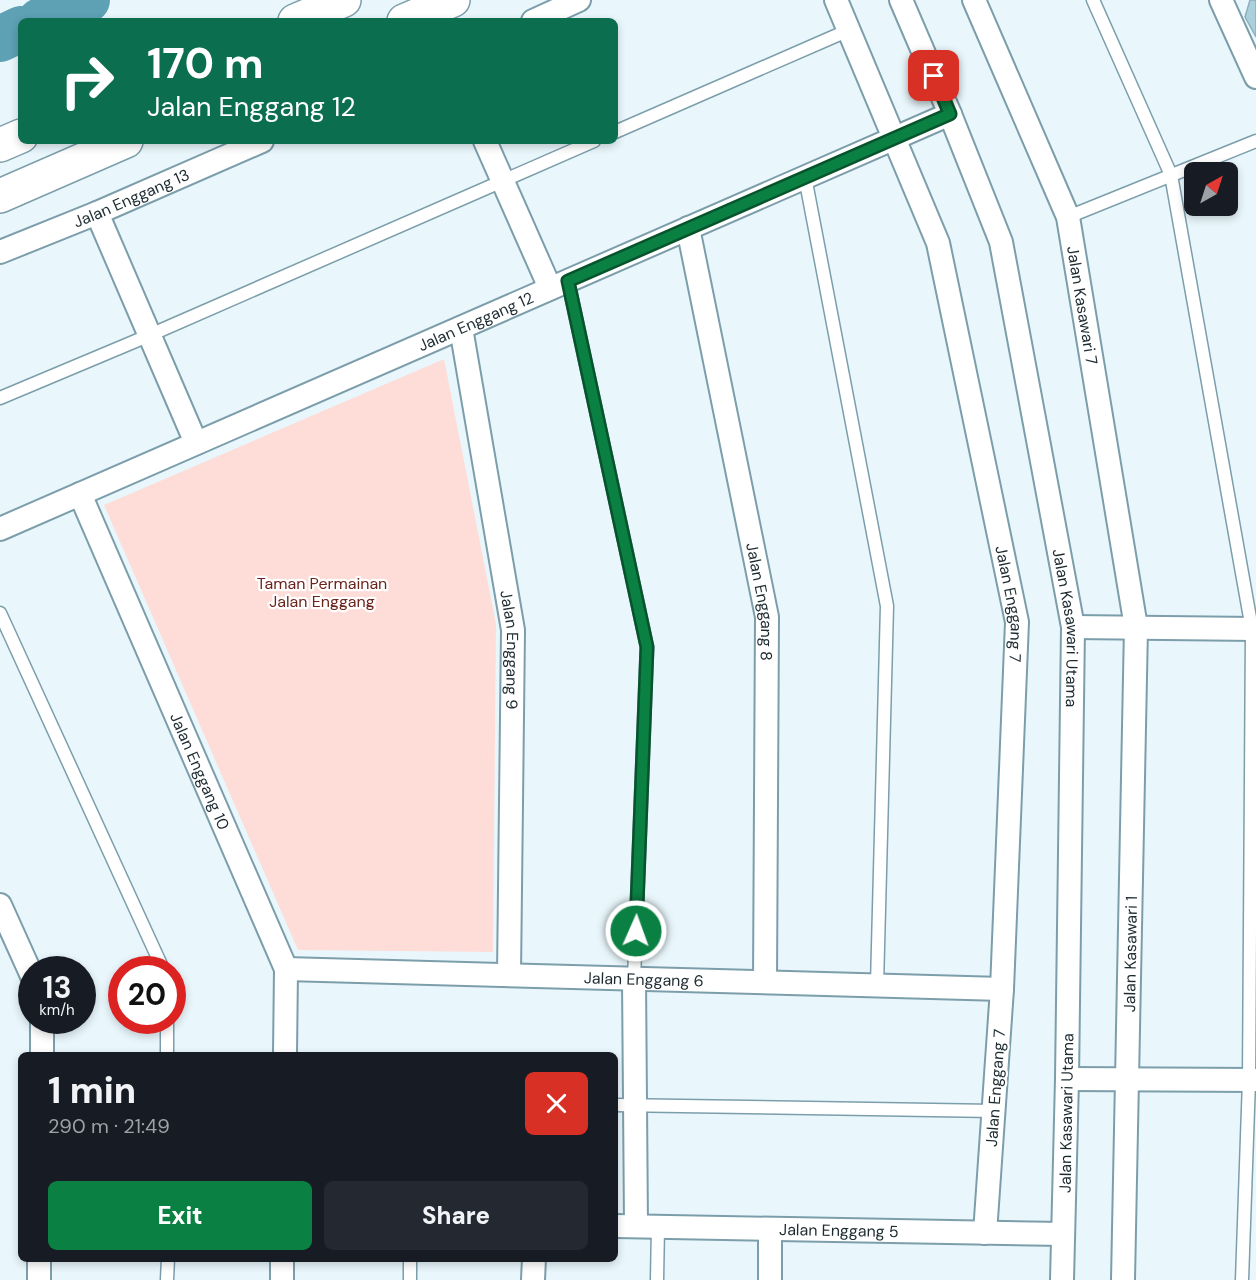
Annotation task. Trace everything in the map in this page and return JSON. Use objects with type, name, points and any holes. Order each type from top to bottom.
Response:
[{"type":"street","points":[[302,18],[344,0]]},
{"type":"street","points":[[411,18],[453,0]]},
{"type":"street","points":[[540,18],[579,0]]},
{"type":"street","name":"Jalan Enggang 7","points":[[836,0],[938,243],[1017,622],[1002,989],[985,1233]]},
{"type":"street","name":"Jalan Kasawari Utama","points":[[902,0],[1001,242],[1073,627],[1062,1280]]},
{"type":"street","name":"Jalan Kasawari 7","points":[[974,0],[1068,217],[1136,627]]},
{"type":"street","points":[[1221,0],[1256,76]]},
{"type":"street","name":"Jalan Enggang 12","points":[[0,529],[950,114]]},
{"type":"street","points":[[0,145],[18,137]]},
{"type":"street","points":[[0,196],[119,144]]},
{"type":"street","name":"Jalan Enggang 13","points":[[0,252],[97,213],[255,144]]},
{"type":"street","points":[[486,144],[502,181],[559,285]]},
{"type":"street","points":[[97,213],[196,443]]},
{"type":"street","name":"Jalan Enggang 8","points":[[688,228],[767,617],[765,982]]},
{"type":"street","name":"Jalan Enggang 9","points":[[461,328],[513,630],[509,975]]},
{"type":"street","name":"Jalan Enggang 10","points":[[80,494],[286,969],[285,1052]]},
{"type":"street","points":[[1073,627],[1254,629]]},
{"type":"street","name":"Jalan Kasawari 1","points":[[1123,1280],[1136,627]]},
{"type":"street","points":[[0,906],[23,956]]},
{"type":"street","name":"Jalan Enggang 6","points":[[286,969],[1002,989]]},
{"type":"street","points":[[634,979],[625,1105],[636,1226]]},
{"type":"street","points":[[42,1034],[42,1052]]},
{"type":"street","points":[[1067,1079],[1252,1080]]},
{"type":"street","name":"Jalan Enggang 5","points":[[636,1226],[1063,1234]]},
{"type":"street","points":[[770,1229],[770,1280]]},
{"type":"street","points":[[39,1262],[39,1280]]},
{"type":"street","points":[[282,1262],[282,1280]]},
{"type":"street","points":[[533,1280],[534,1262]]},
{"type":"lane","points":[[1093,0],[1171,175],[1254,629],[1252,1080],[1242,1280]]},
{"type":"lane","points":[[618,131],[849,30]]},
{"type":"lane","points":[[1068,217],[1256,141]]},
{"type":"lane","points":[[0,398],[587,144]]},
{"type":"lane","points":[[805,177],[887,606],[877,985]]},
{"type":"lane","points":[[559,285],[647,647],[634,979]]},
{"type":"lane","points":[[0,613],[157,956]]},
{"type":"lane","points":[[167,1034],[167,1052]]},
{"type":"lane","points":[[625,1105],[994,1111]]},
{"type":"lane","points":[[636,1226],[657,1280]]},
{"type":"lane","points":[[167,1280],[168,1262]]},
{"type":"lane","points":[[410,1262],[410,1280]]},
{"type":"green space","name":"Taman Permainan Jalan Enggang","points":[[444,359],[496,624],[493,952],[298,950],[104,505]]},
{"type":"building","points":[[1250,0],[1256,0],[1256,37],[1245,17]]},
{"type":"waterway","points":[[47,18],[87,0]]},
{"type":"waterway","points":[[0,39],[18,30]]},
{"type":"route","points":[[636,931],[647,647],[568,281],[950,114],[934,76]]}]
